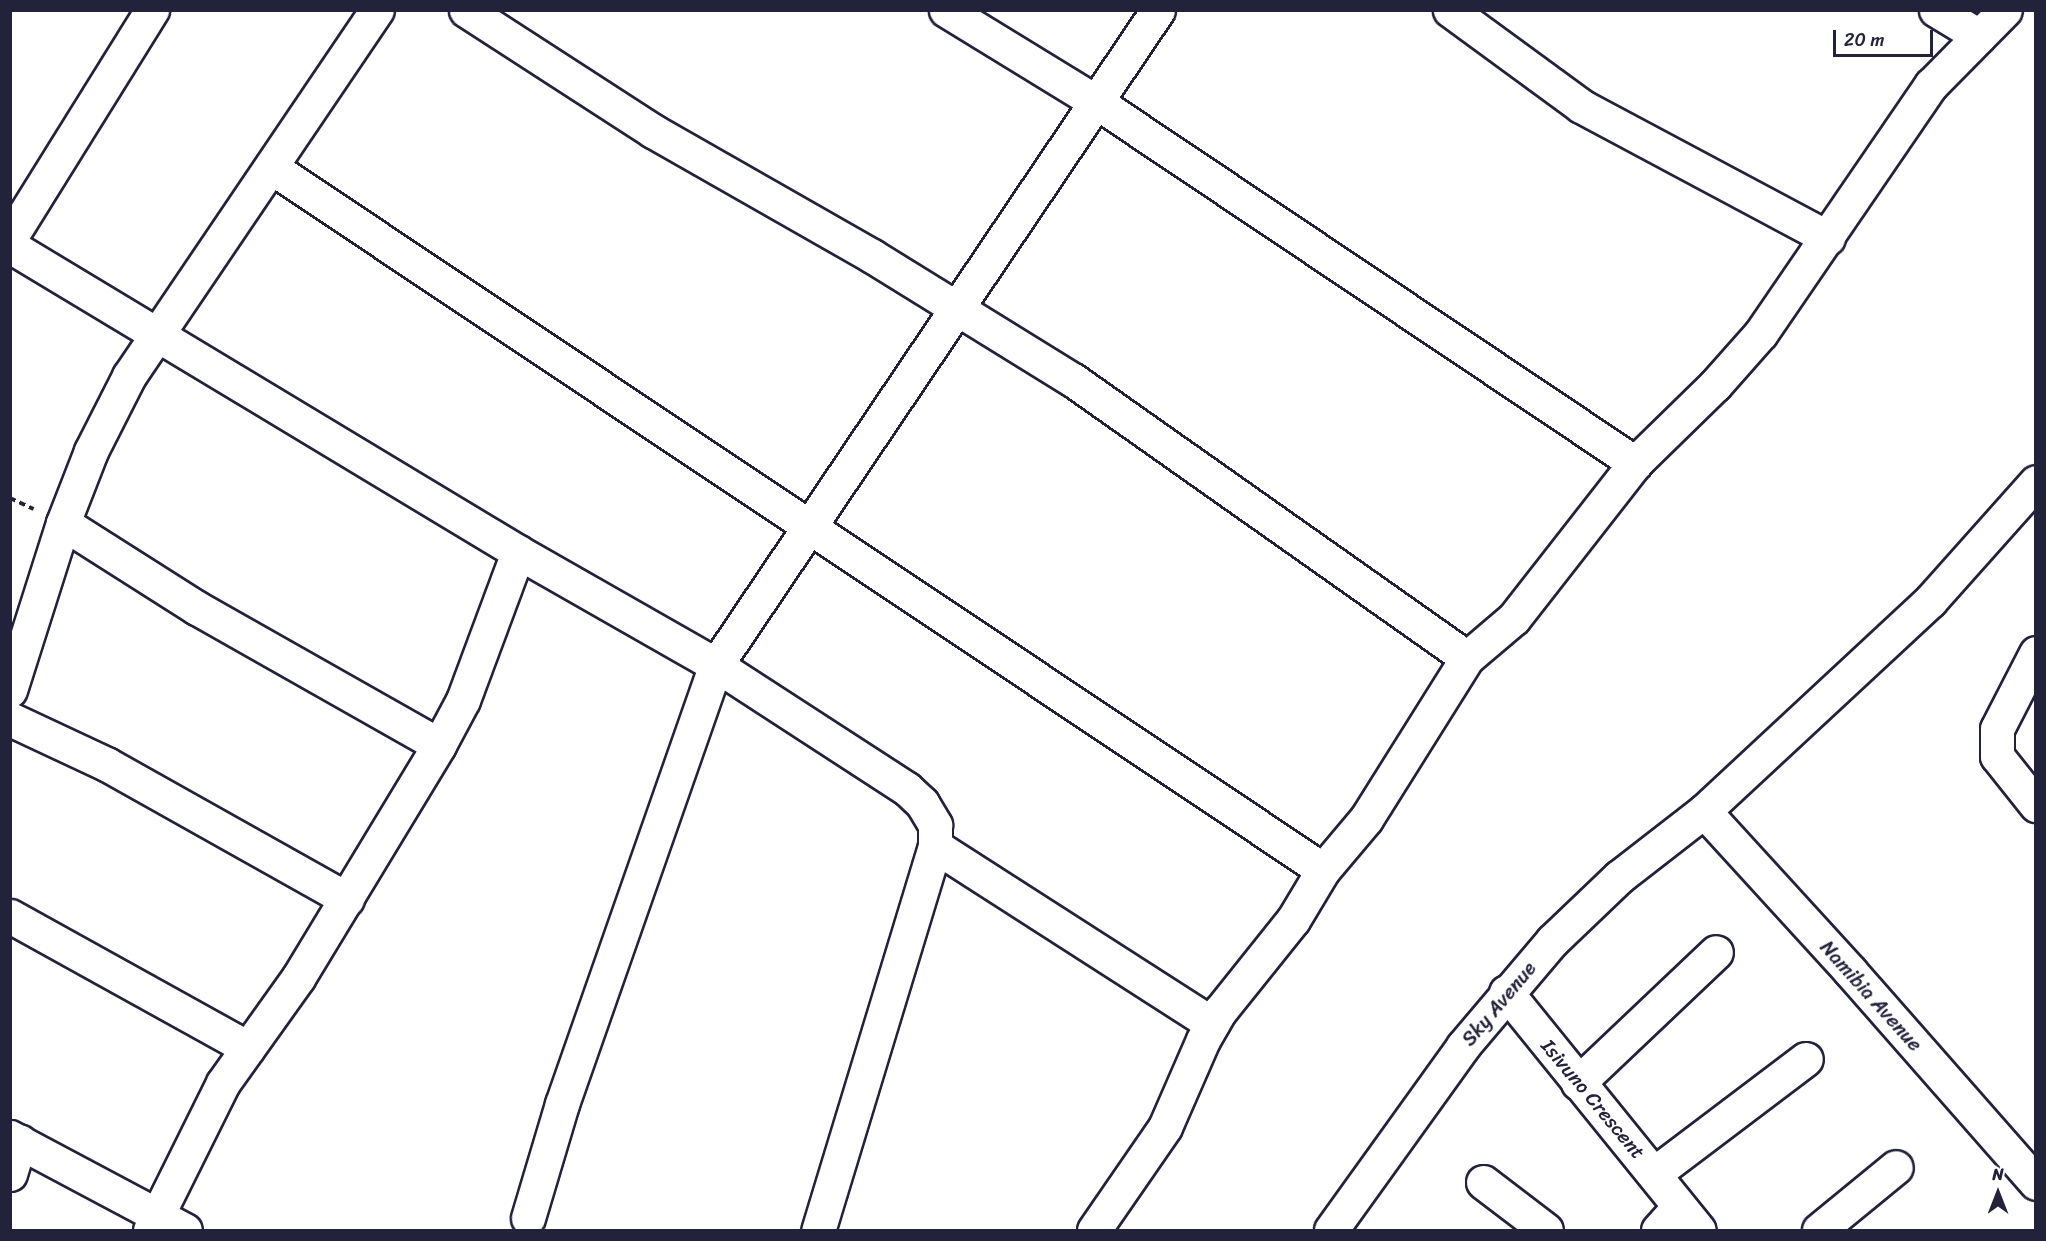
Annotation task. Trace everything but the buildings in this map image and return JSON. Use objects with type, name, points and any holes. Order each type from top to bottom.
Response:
[{"type":"street","points":[[10,238],[152,10]]},
{"type":"street","points":[[10,690],[63,523],[92,451],[157,331],[377,10]]},
{"type":"street","points":[[466,10],[653,131],[959,309],[1073,380],[1231,488],[1467,658]]},
{"type":"street","points":[[946,10],[1098,103],[1635,463]]},
{"type":"street","points":[[528,1218],[562,1104],[716,665],[807,525],[959,309],[1158,10]]},
{"type":"street","points":[[1450,10],[1590,112],[1828,238]]},
{"type":"street","points":[[1936,10],[1979,36]]},
{"type":"street","points":[[1094,1230],[1165,1126],[1212,1024],[1293,920],[1323,870],[1373,809],[1467,658],[1514,618],[1635,463],[1715,385],[1761,333],[1828,238],[1924,94],[1948,64],[2005,10]]},
{"type":"street","points":[[271,167],[1323,870]]},
{"type":"street","points":[[10,246],[157,331],[518,552],[716,665],[907,789],[930,814],[935,846],[818,1230]]},
{"type":"street","name":"Sky Avenue","points":[[1331,1230],[1506,992],[1552,941],[1619,877],[1704,811],[1930,601],[2036,482]]},
{"type":"street","points":[[63,523],[197,608],[439,745]]},
{"type":"street","points":[[154,1222],[204,1114],[298,978],[439,745],[463,700],[518,552]]},
{"type":"street","points":[[2036,653],[1997,729],[1997,756],[2036,805]]},
{"type":"street","points":[[10,719],[108,765],[347,899]]},
{"type":"street","name":"Namibia Avenue","points":[[1704,811],[1850,971],[2036,1183]]},
{"type":"street","points":[[935,846],[1212,1024]]},
{"type":"street","points":[[10,916],[248,1048]]},
{"type":"street","points":[[1578,1083],[1716,952]]},
{"type":"street","name":"Isivuno Crescent","points":[[1506,992],[1578,1083],[1655,1173],[1679,1222]]},
{"type":"street","points":[[1655,1173],[1806,1059]]},
{"type":"street","points":[[10,1174],[15,1139],[154,1222],[185,1230]]},
{"type":"street","points":[[1819,1230],[1896,1167]]},
{"type":"street","points":[[1483,1182],[1546,1230]]}]
